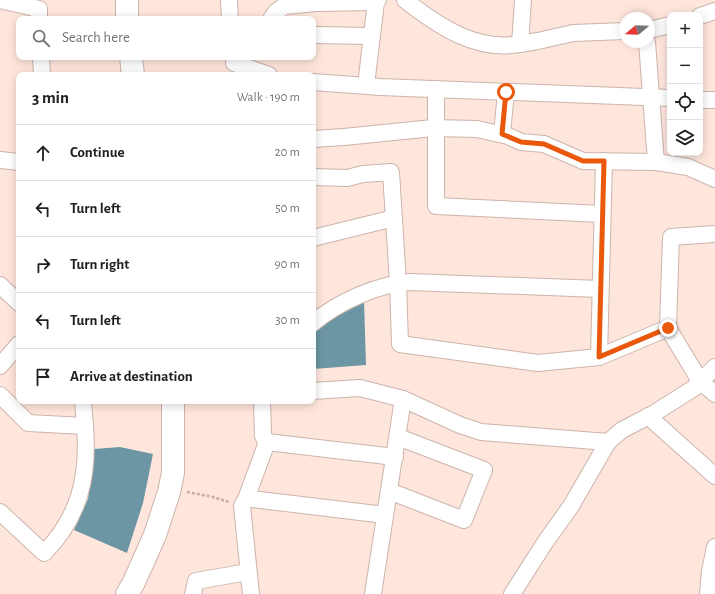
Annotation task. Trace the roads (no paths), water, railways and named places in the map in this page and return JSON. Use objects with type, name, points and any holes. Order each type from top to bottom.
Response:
[{"type":"street","points":[[0,0],[39,9],[39,16]]},
{"type":"street","points":[[127,0],[127,16]]},
{"type":"street","points":[[229,0],[230,16]]},
{"type":"street","points":[[405,0],[434,22],[469,40],[504,46],[538,41],[573,33],[619,31]]},
{"type":"street","points":[[520,44],[522,0]]},
{"type":"street","points":[[273,16],[284,6],[316,3],[377,1],[366,85]]},
{"type":"street","points":[[703,15],[715,12]]},
{"type":"street","points":[[655,29],[667,26]]},
{"type":"street","points":[[316,35],[372,36]]},
{"type":"street","points":[[648,48],[656,162]]},
{"type":"street","points":[[41,60],[42,72]]},
{"type":"street","points":[[131,60],[133,72]]},
{"type":"street","points":[[234,65],[261,67]]},
{"type":"street","points":[[316,82],[436,89],[667,98]]},
{"type":"street","points":[[436,89],[436,206],[602,214]]},
{"type":"street","points":[[502,134],[506,92]]},
{"type":"street","points":[[703,100],[715,100]]},
{"type":"street","points":[[316,139],[436,129],[477,129],[502,134],[521,142],[544,144],[583,161],[656,162],[688,167],[715,179]]},
{"type":"street","points":[[0,160],[16,162]]},
{"type":"street","points":[[599,357],[604,161]]},
{"type":"street","points":[[316,177],[347,178],[363,174],[391,172],[400,344],[538,363],[599,357],[668,328]]},
{"type":"street","points":[[316,237],[394,218]]},
{"type":"street","points":[[715,234],[671,237],[668,328],[700,381],[715,394]]},
{"type":"street","points":[[316,320],[347,301],[375,289],[398,283],[410,282],[600,289]]},
{"type":"street","points":[[0,285],[16,300]]},
{"type":"street","points":[[0,366],[16,347]]},
{"type":"street","points":[[512,594],[570,506],[608,442],[622,430],[694,388],[715,368]]},
{"type":"street","points":[[316,390],[360,388],[403,399],[460,425],[481,432],[608,442]]},
{"type":"street","points":[[0,395],[28,422],[85,426]]},
{"type":"street","points":[[373,594],[403,399]]},
{"type":"street","points":[[0,512],[44,553],[55,542],[65,529],[79,500],[86,466],[83,404]]},
{"type":"street","points":[[127,594],[155,536],[169,492],[173,473],[173,404]]},
{"type":"street","points":[[262,404],[263,436],[267,442],[395,457]]},
{"type":"street","points":[[648,416],[715,476]]},
{"type":"street","points":[[389,491],[464,520],[484,470],[398,437]]},
{"type":"street","points":[[251,594],[248,572],[244,503],[267,442]]},
{"type":"street","points":[[244,503],[252,499],[385,515]]},
{"type":"street","points":[[708,594],[710,571],[715,547]]},
{"type":"street","points":[[193,594],[196,581],[248,572]]},
{"type":"water","points":[[364,301],[366,365],[316,369],[316,329],[337,312]]},
{"type":"water","points":[[120,447],[153,454],[143,503],[127,553],[74,530],[88,499],[94,449]]}]
